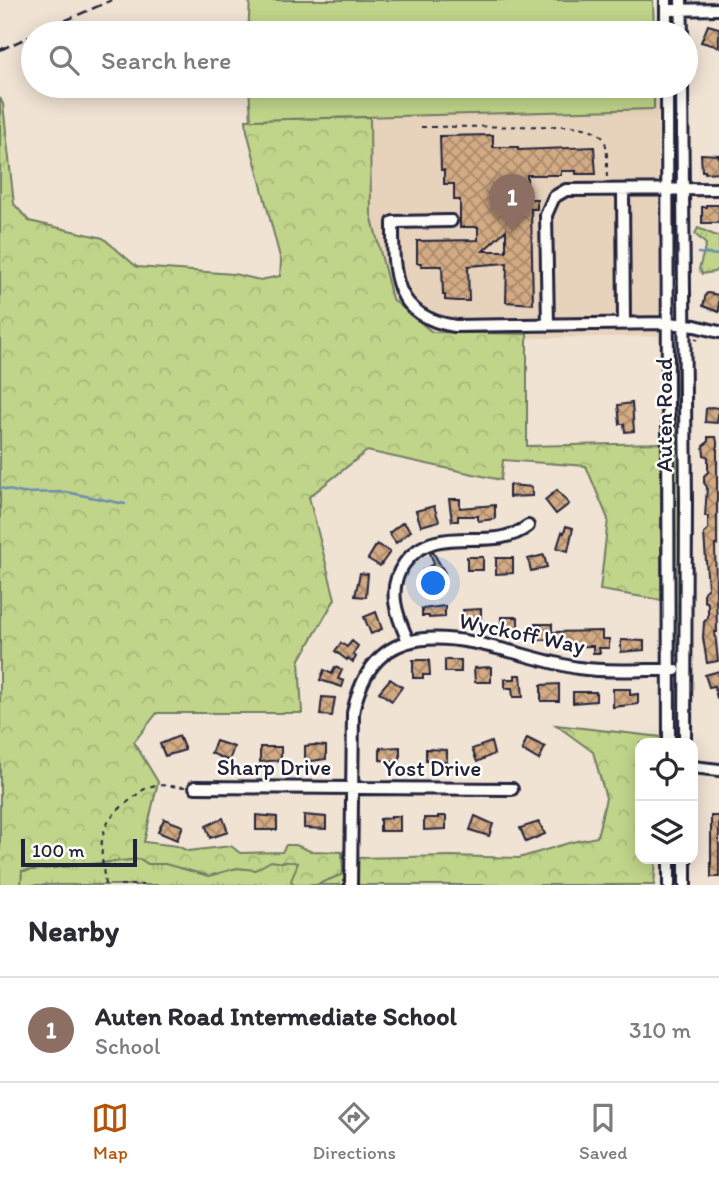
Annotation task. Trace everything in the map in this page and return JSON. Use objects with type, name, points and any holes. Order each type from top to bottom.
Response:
[{"type":"street","points":[[666,5],[719,9]]},
{"type":"street","name":"Auten Road","points":[[667,98],[669,738]]},
{"type":"street","name":"Auten Road","points":[[682,98],[685,738]]},
{"type":"street","points":[[548,326],[546,215],[554,197],[566,190],[719,189]]},
{"type":"street","points":[[622,190],[624,324]]},
{"type":"street","points":[[451,220],[393,222],[394,273],[403,295],[411,305],[430,319],[455,326],[669,323],[719,332]]},
{"type":"street","points":[[408,641],[398,616],[394,594],[398,576],[410,557],[432,542],[456,538],[506,539],[528,526]]},
{"type":"street","name":"Wyckoff Way","points":[[351,885],[353,713],[360,687],[381,658],[408,641],[451,637],[580,668],[685,670]]},
{"type":"street","points":[[698,768],[719,770]]},
{"type":"street","name":"Sharp Drive","points":[[195,788],[352,789]]},
{"type":"street","name":"Yost Drive","points":[[352,789],[512,789]]},
{"type":"street","points":[[669,864],[669,885]]},
{"type":"street","points":[[685,864],[685,885]]},
{"type":"path","points":[[421,127],[591,128],[599,132],[606,146],[607,190]]},
{"type":"path","points":[[105,885],[103,830],[113,812],[153,786],[195,788]]},
{"type":"path","points":[[120,885],[144,885]]},
{"type":"shaded area","points":[[250,98],[658,98],[659,336],[367,341],[251,128]]},
{"type":"green space","points":[[250,0],[653,0],[654,21],[249,21]]},
{"type":"green space","points":[[0,98],[3,104],[14,204],[29,221],[103,238],[137,267],[234,274],[260,280],[280,276],[281,261],[246,120],[370,117],[371,214],[392,299],[432,332],[527,334],[527,446],[661,443],[661,600],[600,590],[608,519],[586,466],[503,460],[501,480],[367,451],[309,497],[335,599],[299,661],[302,713],[157,713],[134,742],[158,782],[144,842],[177,846],[188,851],[231,846],[240,853],[282,852],[286,845],[296,845],[310,851],[342,852],[343,874],[316,885],[294,885],[291,881],[298,863],[294,862],[271,861],[255,870],[237,868],[209,876],[165,864],[148,864],[140,859],[22,871],[21,885],[0,885]]},
{"type":"green space","points":[[250,98],[654,98],[654,109],[251,120]]},
{"type":"green space","points":[[698,228],[719,237],[719,268],[714,272],[702,274],[699,269],[706,244],[695,234]]},
{"type":"green space","points":[[675,344],[677,432],[681,459],[681,654],[678,656],[674,653]]},
{"type":"green space","points":[[556,725],[661,737],[635,738],[635,864],[656,864],[654,885],[356,885],[356,858],[519,858],[597,837],[606,798],[593,752]]},
{"type":"green space","points":[[346,858],[346,885],[21,885],[21,871],[140,859],[240,865],[271,860]]},
{"type":"building","points":[[708,25],[719,28],[719,47],[701,42]]},
{"type":"building","points":[[493,135],[493,147],[518,147],[518,150],[594,147],[596,174],[561,171],[561,175],[527,175],[527,199],[537,199],[537,209],[531,209],[533,304],[506,302],[507,263],[468,266],[469,301],[458,301],[445,300],[442,266],[421,266],[421,263],[417,263],[417,241],[478,240],[478,227],[460,227],[460,200],[454,200],[454,184],[444,184],[440,136]],"holes":[[[506,230],[506,251],[483,251]]]},
{"type":"building","points":[[701,154],[719,155],[719,172],[702,171]]},
{"type":"building","points":[[719,205],[719,223],[702,223],[702,207]]},
{"type":"building","points":[[708,293],[719,295],[719,312],[703,306]]},
{"type":"building","points":[[632,403],[634,431],[625,432],[624,424],[620,424],[618,405]]},
{"type":"building","points":[[719,408],[717,423],[705,422],[706,409]]},
{"type":"building","points":[[708,437],[716,437],[717,442],[715,632],[718,661],[707,663],[703,638],[704,622],[708,618],[708,603],[704,601],[704,592],[708,588],[704,534],[708,529],[708,516],[705,516],[707,487],[704,476],[708,472],[708,457],[704,455],[703,446],[708,442]]},
{"type":"building","points":[[509,485],[532,487],[532,496],[509,497]]},
{"type":"building","points":[[557,490],[569,504],[556,514],[545,500]]},
{"type":"building","points":[[449,499],[460,499],[460,508],[495,505],[495,519],[478,521],[478,516],[458,516],[458,521],[452,521]]},
{"type":"building","points":[[434,506],[439,521],[421,526],[416,511]]},
{"type":"building","points":[[403,522],[411,531],[396,543],[389,533]]},
{"type":"building","points":[[566,526],[573,528],[568,551],[557,548]]},
{"type":"building","points":[[377,544],[390,552],[380,566],[368,559]]},
{"type":"building","points":[[433,552],[445,573],[431,582],[423,570],[434,564],[430,553]]},
{"type":"building","points":[[544,555],[547,567],[531,571],[528,559]]},
{"type":"building","points":[[467,557],[483,557],[483,570],[467,570]]},
{"type":"building","points":[[496,558],[513,558],[513,573],[496,574]]},
{"type":"building","points":[[360,573],[368,574],[366,597],[355,596]]},
{"type":"building","points":[[445,606],[445,617],[422,616],[422,609]]},
{"type":"building","points":[[481,609],[481,622],[463,622],[463,610]]},
{"type":"building","points":[[376,612],[382,629],[371,634],[364,617]]},
{"type":"building","points":[[501,617],[518,617],[518,633],[501,631]]},
{"type":"building","points":[[534,624],[552,624],[552,632],[602,631],[602,639],[609,639],[609,648],[599,648],[600,653],[593,653],[593,646],[563,647],[563,637],[534,641]]},
{"type":"building","points":[[621,640],[644,641],[644,650],[621,652]]},
{"type":"building","points":[[352,641],[358,646],[353,654],[356,657],[353,662],[335,651],[341,643],[347,647]]},
{"type":"building","points":[[413,660],[429,660],[430,675],[413,678]]},
{"type":"building","points":[[445,660],[461,660],[461,672],[445,672]]},
{"type":"building","points":[[335,667],[342,670],[338,679],[344,681],[342,687],[320,680],[324,670],[332,674]]},
{"type":"building","points":[[491,667],[491,682],[475,682],[474,668]]},
{"type":"building","points":[[719,671],[717,698],[714,686],[709,687],[705,675]]},
{"type":"building","points":[[515,675],[521,675],[523,697],[513,697],[512,688],[505,688],[505,679],[515,679]]},
{"type":"building","points":[[390,679],[402,687],[392,701],[379,692]]},
{"type":"building","points":[[559,684],[559,701],[541,701],[541,685]]},
{"type":"building","points":[[613,689],[630,689],[630,695],[638,694],[638,704],[613,707]]},
{"type":"building","points":[[573,692],[596,692],[596,701],[573,703]]},
{"type":"building","points":[[322,697],[335,698],[332,716],[320,715]]},
{"type":"building","points":[[179,736],[185,750],[165,756],[160,744]]},
{"type":"building","points":[[527,738],[545,747],[539,760],[522,750]]},
{"type":"building","points":[[216,741],[234,747],[229,761],[211,753]]},
{"type":"building","points":[[491,742],[494,754],[477,762],[472,749]]},
{"type":"building","points":[[305,746],[326,746],[326,759],[305,762]]},
{"type":"building","points":[[260,747],[281,747],[281,760],[260,762]]},
{"type":"building","points":[[400,747],[400,762],[380,760],[380,748]]},
{"type":"building","points":[[426,749],[447,750],[447,762],[426,761]]},
{"type":"building","points":[[256,815],[277,817],[277,830],[256,830]]},
{"type":"building","points":[[304,815],[326,817],[326,829],[304,828]]},
{"type":"building","points":[[400,816],[400,831],[380,831],[380,819]]},
{"type":"building","points":[[446,816],[446,829],[424,830],[424,818]]},
{"type":"building","points":[[475,816],[493,824],[489,836],[470,830]]},
{"type":"building","points":[[711,816],[719,816],[719,877],[711,877]]},
{"type":"building","points":[[223,818],[228,832],[210,838],[206,826]]},
{"type":"building","points":[[164,819],[183,826],[177,840],[158,832]]},
{"type":"building","points":[[539,822],[545,834],[526,842],[520,828]]},
{"type":"waterway","points":[[698,253],[719,255]]},
{"type":"waterway","points":[[0,488],[22,493],[66,492],[125,504]]},
{"type":"railway","points":[[64,21],[112,0]]},
{"type":"railway","points":[[0,50],[21,40]]},
{"type":"place","name":"Auten Road Intermediate School","points":[[512,232]]}]
